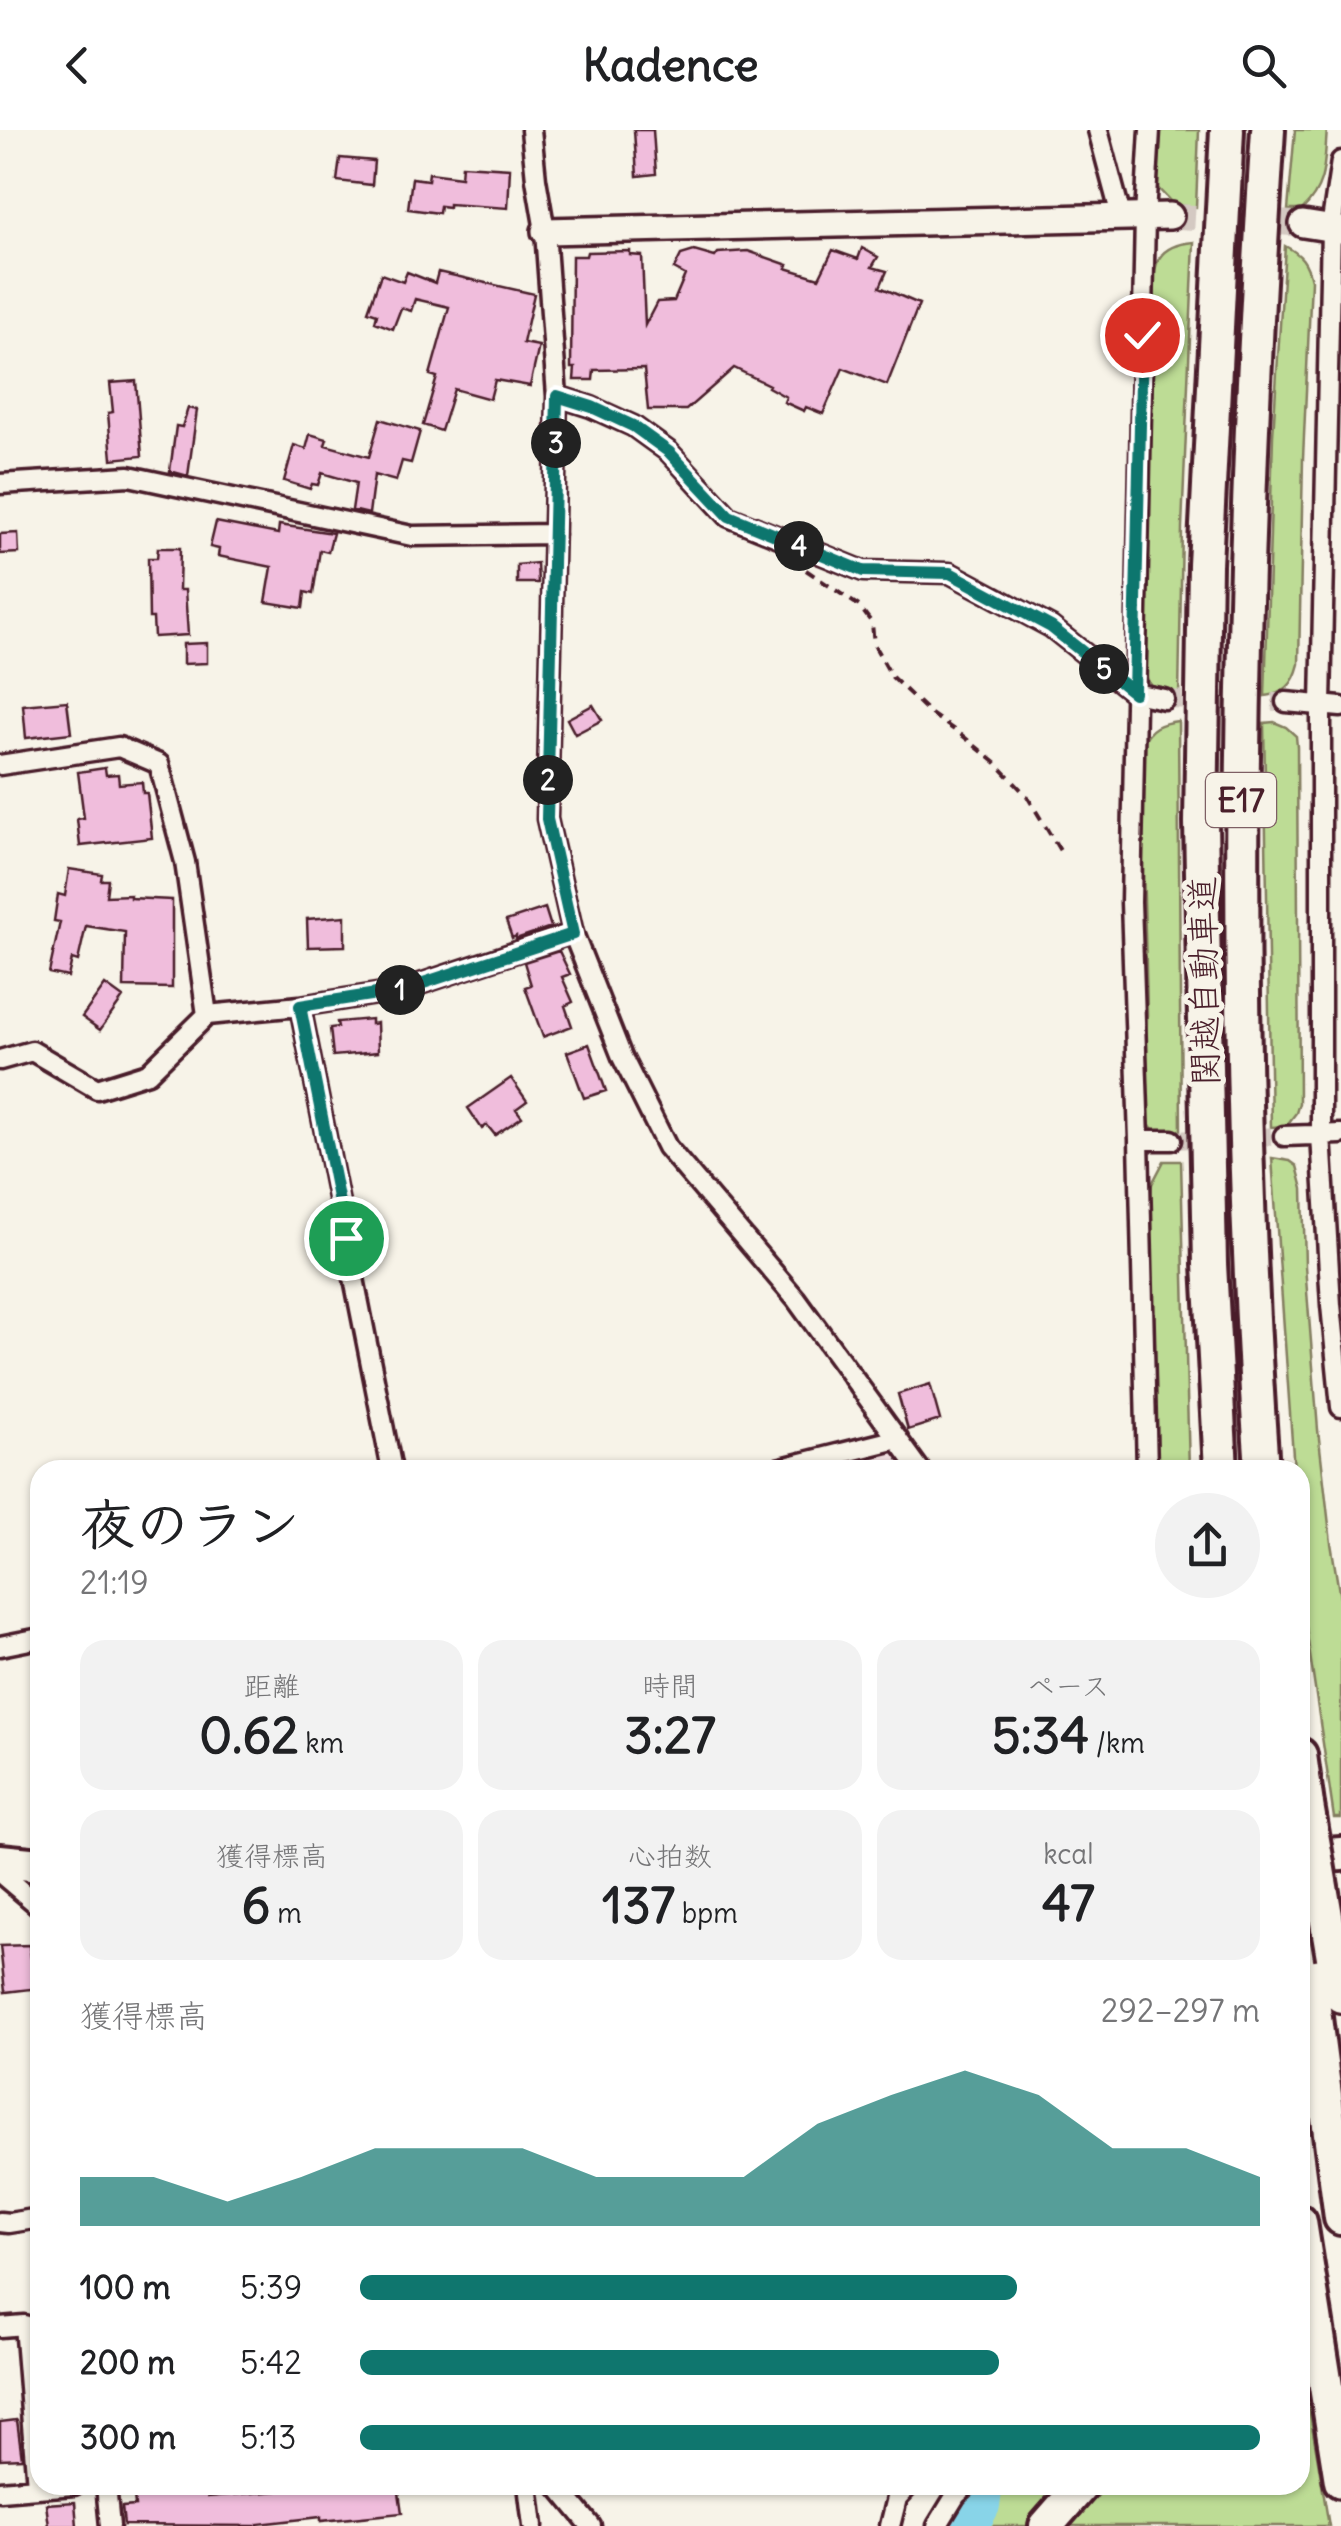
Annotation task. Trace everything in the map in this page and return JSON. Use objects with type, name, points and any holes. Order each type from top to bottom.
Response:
[{"type":"highway","name":"関越自動車道","points":[[1220,1460],[1210,1264],[1201,823],[1205,565],[1227,130]]},
{"type":"highway","name":"関越自動車道","points":[[1262,1460],[1250,1262],[1240,824],[1245,568],[1268,130]]},
{"type":"highway","points":[[1310,1841],[1341,2218]]},
{"type":"highway","points":[[1310,1856],[1341,1854]]},
{"type":"highway","points":[[0,1861],[30,1864]]},
{"type":"highway","points":[[1310,1932],[1320,1961],[1341,1996]]},
{"type":"highway","points":[[1310,2285],[1341,2481]]},
{"type":"highway","points":[[1046,2526],[1073,2495]]},
{"type":"street","points":[[531,130],[545,231],[557,396],[547,819],[573,934],[622,1057],[667,1147],[796,1299],[913,1460]]},
{"type":"street","points":[[1098,130],[1145,216]]},
{"type":"street","points":[[1147,1460],[1131,902],[1150,130]]},
{"type":"street","points":[[1341,161],[1321,705],[1331,1305],[1341,1407]]},
{"type":"street","points":[[545,231],[1145,216]]},
{"type":"street","points":[[1302,224],[1336,229]]},
{"type":"street","points":[[557,396],[633,426],[669,452],[729,516],[863,571],[950,573],[1051,627],[1134,693],[1164,699]]},
{"type":"street","points":[[0,484],[129,476],[412,536],[554,534]]},
{"type":"street","points":[[1286,702],[1341,707]]},
{"type":"street","points":[[0,765],[119,747],[159,764],[185,862],[207,1014]]},
{"type":"street","points":[[0,1060],[32,1051],[97,1089],[148,1073],[207,1014],[300,1006],[402,990],[573,934]]},
{"type":"street","points":[[300,1006],[390,1460]]},
{"type":"street","points":[[1284,1136],[1331,1134]]},
{"type":"street","points":[[1139,1140],[1172,1140]]},
{"type":"street","points":[[814,1460],[898,1439]]},
{"type":"street","points":[[0,1646],[30,1640]]},
{"type":"street","points":[[0,1873],[30,1899]]},
{"type":"street","points":[[0,2222],[30,2220]]},
{"type":"street","points":[[0,2327],[24,2324],[30,2399]]},
{"type":"street","points":[[0,2491],[30,2487]]},
{"type":"street","points":[[107,2495],[110,2526]]},
{"type":"street","points":[[529,2495],[533,2526]]},
{"type":"street","points":[[566,2495],[592,2526]]},
{"type":"street","points":[[890,2526],[900,2495]]},
{"type":"street","points":[[937,2526],[956,2495]]},
{"type":"path","points":[[776,537],[808,573],[859,606],[872,623],[874,645],[892,677],[931,714],[996,763],[1026,796],[1062,854]]},
{"type":"shaded area","points":[[893,1451],[899,1460],[851,1460]]},
{"type":"green space","points":[[1158,130],[1199,130],[1196,207],[1174,205],[1155,185]]},
{"type":"green space","points":[[1295,130],[1327,130],[1323,173],[1316,192],[1302,210],[1288,210]]},
{"type":"green space","points":[[1194,242],[1179,697],[1154,692],[1147,678],[1143,645],[1152,311],[1155,274],[1161,256],[1168,249]]},
{"type":"green space","points":[[1285,246],[1302,259],[1311,280],[1299,664],[1288,687],[1265,696],[1273,436]]},
{"type":"green space","points":[[1178,721],[1181,1136],[1154,1130],[1147,1112],[1140,779],[1141,756],[1148,734],[1161,725]]},
{"type":"green space","points":[[1274,722],[1296,736],[1297,747],[1299,1103],[1286,1126],[1271,1127],[1264,723]]},
{"type":"green space","points":[[1272,1158],[1297,1166],[1303,1189],[1318,1430],[1341,1604],[1341,1818],[1334,1818],[1310,1655],[1310,1460],[1293,1460]]},
{"type":"green space","points":[[1164,1161],[1181,1161],[1189,1460],[1153,1460],[1149,1205],[1152,1184]]},
{"type":"green space","points":[[1310,2413],[1329,2526],[1067,2526],[1093,2495],[1310,2495]]},
{"type":"green space","points":[[1001,2495],[1055,2495],[1029,2526],[976,2526]]},
{"type":"building","points":[[634,130],[653,130],[656,174],[637,176]]},
{"type":"building","points":[[340,158],[374,161],[372,185],[337,181]]},
{"type":"building","points":[[462,165],[510,168],[508,208],[449,204],[440,206],[439,213],[408,209],[412,178],[428,180],[429,173],[461,177]]},
{"type":"building","points":[[862,248],[878,257],[872,267],[887,271],[880,287],[919,304],[887,385],[843,368],[823,414],[784,402],[786,397],[769,385],[734,368],[686,410],[648,410],[644,369],[594,370],[593,380],[574,380],[572,256],[630,251],[630,255],[642,256],[645,325],[657,302],[674,301],[685,275],[674,269],[681,255],[694,251],[715,257],[718,253],[748,251],[819,278],[833,250],[858,259]]},
{"type":"building","points":[[407,272],[435,283],[438,272],[534,294],[523,343],[539,346],[530,386],[495,380],[490,399],[454,389],[441,431],[423,425],[437,377],[430,375],[449,307],[415,299],[411,311],[401,308],[393,329],[375,322],[377,314],[368,311],[381,274],[403,282]]},
{"type":"building","points":[[136,381],[142,456],[112,459],[110,383]]},
{"type":"building","points":[[188,408],[197,410],[188,476],[170,471],[176,426],[182,427]]},
{"type":"building","points":[[380,419],[420,431],[411,463],[402,461],[396,481],[374,475],[369,514],[352,510],[356,483],[322,473],[318,485],[312,484],[310,489],[284,481],[294,445],[306,449],[310,434],[327,439],[325,445],[369,457]]},
{"type":"building","points":[[216,522],[278,534],[279,525],[333,533],[328,552],[320,550],[313,594],[305,592],[303,608],[266,602],[272,567],[218,556],[219,549],[210,547]]},
{"type":"building","points":[[18,533],[19,553],[0,554],[0,534]]},
{"type":"building","points":[[158,548],[180,548],[179,590],[185,590],[188,635],[154,637],[153,618],[149,618],[148,558],[157,558]]},
{"type":"building","points":[[537,563],[538,583],[517,583],[517,565]]},
{"type":"building","points":[[207,643],[207,663],[183,664],[183,644]]},
{"type":"building","points":[[67,701],[71,733],[26,738],[23,705]]},
{"type":"building","points":[[593,705],[602,720],[575,734],[567,719]]},
{"type":"building","points":[[105,768],[106,775],[118,774],[119,784],[142,782],[152,838],[80,846],[77,819],[84,818],[78,772]]},
{"type":"building","points":[[69,869],[102,874],[101,880],[108,880],[106,896],[172,900],[172,988],[124,987],[125,932],[86,926],[78,961],[72,959],[68,977],[49,973],[60,922],[54,921],[58,894],[65,896]]},
{"type":"building","points":[[545,908],[551,927],[512,938],[506,921]]},
{"type":"building","points":[[345,916],[345,946],[308,947],[307,919]]},
{"type":"building","points":[[559,951],[570,974],[562,977],[573,1002],[565,1006],[572,1026],[543,1037],[525,987],[531,985],[524,962]]},
{"type":"building","points":[[105,985],[123,998],[100,1030],[82,1017]]},
{"type":"building","points":[[371,1019],[371,1024],[377,1023],[378,1052],[333,1056],[330,1028],[338,1027],[337,1022]]},
{"type":"building","points":[[589,1044],[606,1091],[584,1098],[567,1052]]},
{"type":"building","points":[[511,1078],[527,1101],[516,1109],[522,1117],[495,1135],[487,1125],[482,1129],[468,1108]]},
{"type":"building","points":[[930,1384],[940,1420],[908,1430],[898,1394]]},
{"type":"building","points":[[29,1945],[30,1989],[5,1992],[0,1946]]},
{"type":"building","points":[[17,2420],[22,2458],[0,2459],[0,2422]]},
{"type":"building","points":[[399,2495],[402,2513],[321,2521],[321,2517],[258,2526],[124,2525],[122,2507],[135,2506],[134,2496]]},
{"type":"building","points":[[75,2502],[77,2526],[49,2526],[46,2504]]},
{"type":"waterway","points":[[968,2526],[982,2495]]},
{"type":"tunnel","points":[[1170,216],[1303,224]]},
{"type":"tunnel","points":[[1164,699],[1286,702]]},
{"type":"tunnel","points":[[1172,1140],[1284,1136]]},
{"type":"route","points":[[346,1238],[300,1006],[402,990],[573,934],[547,819],[557,396],[633,426],[669,452],[729,516],[863,571],[950,573],[1051,627],[1134,693],[1142,335]]}]
